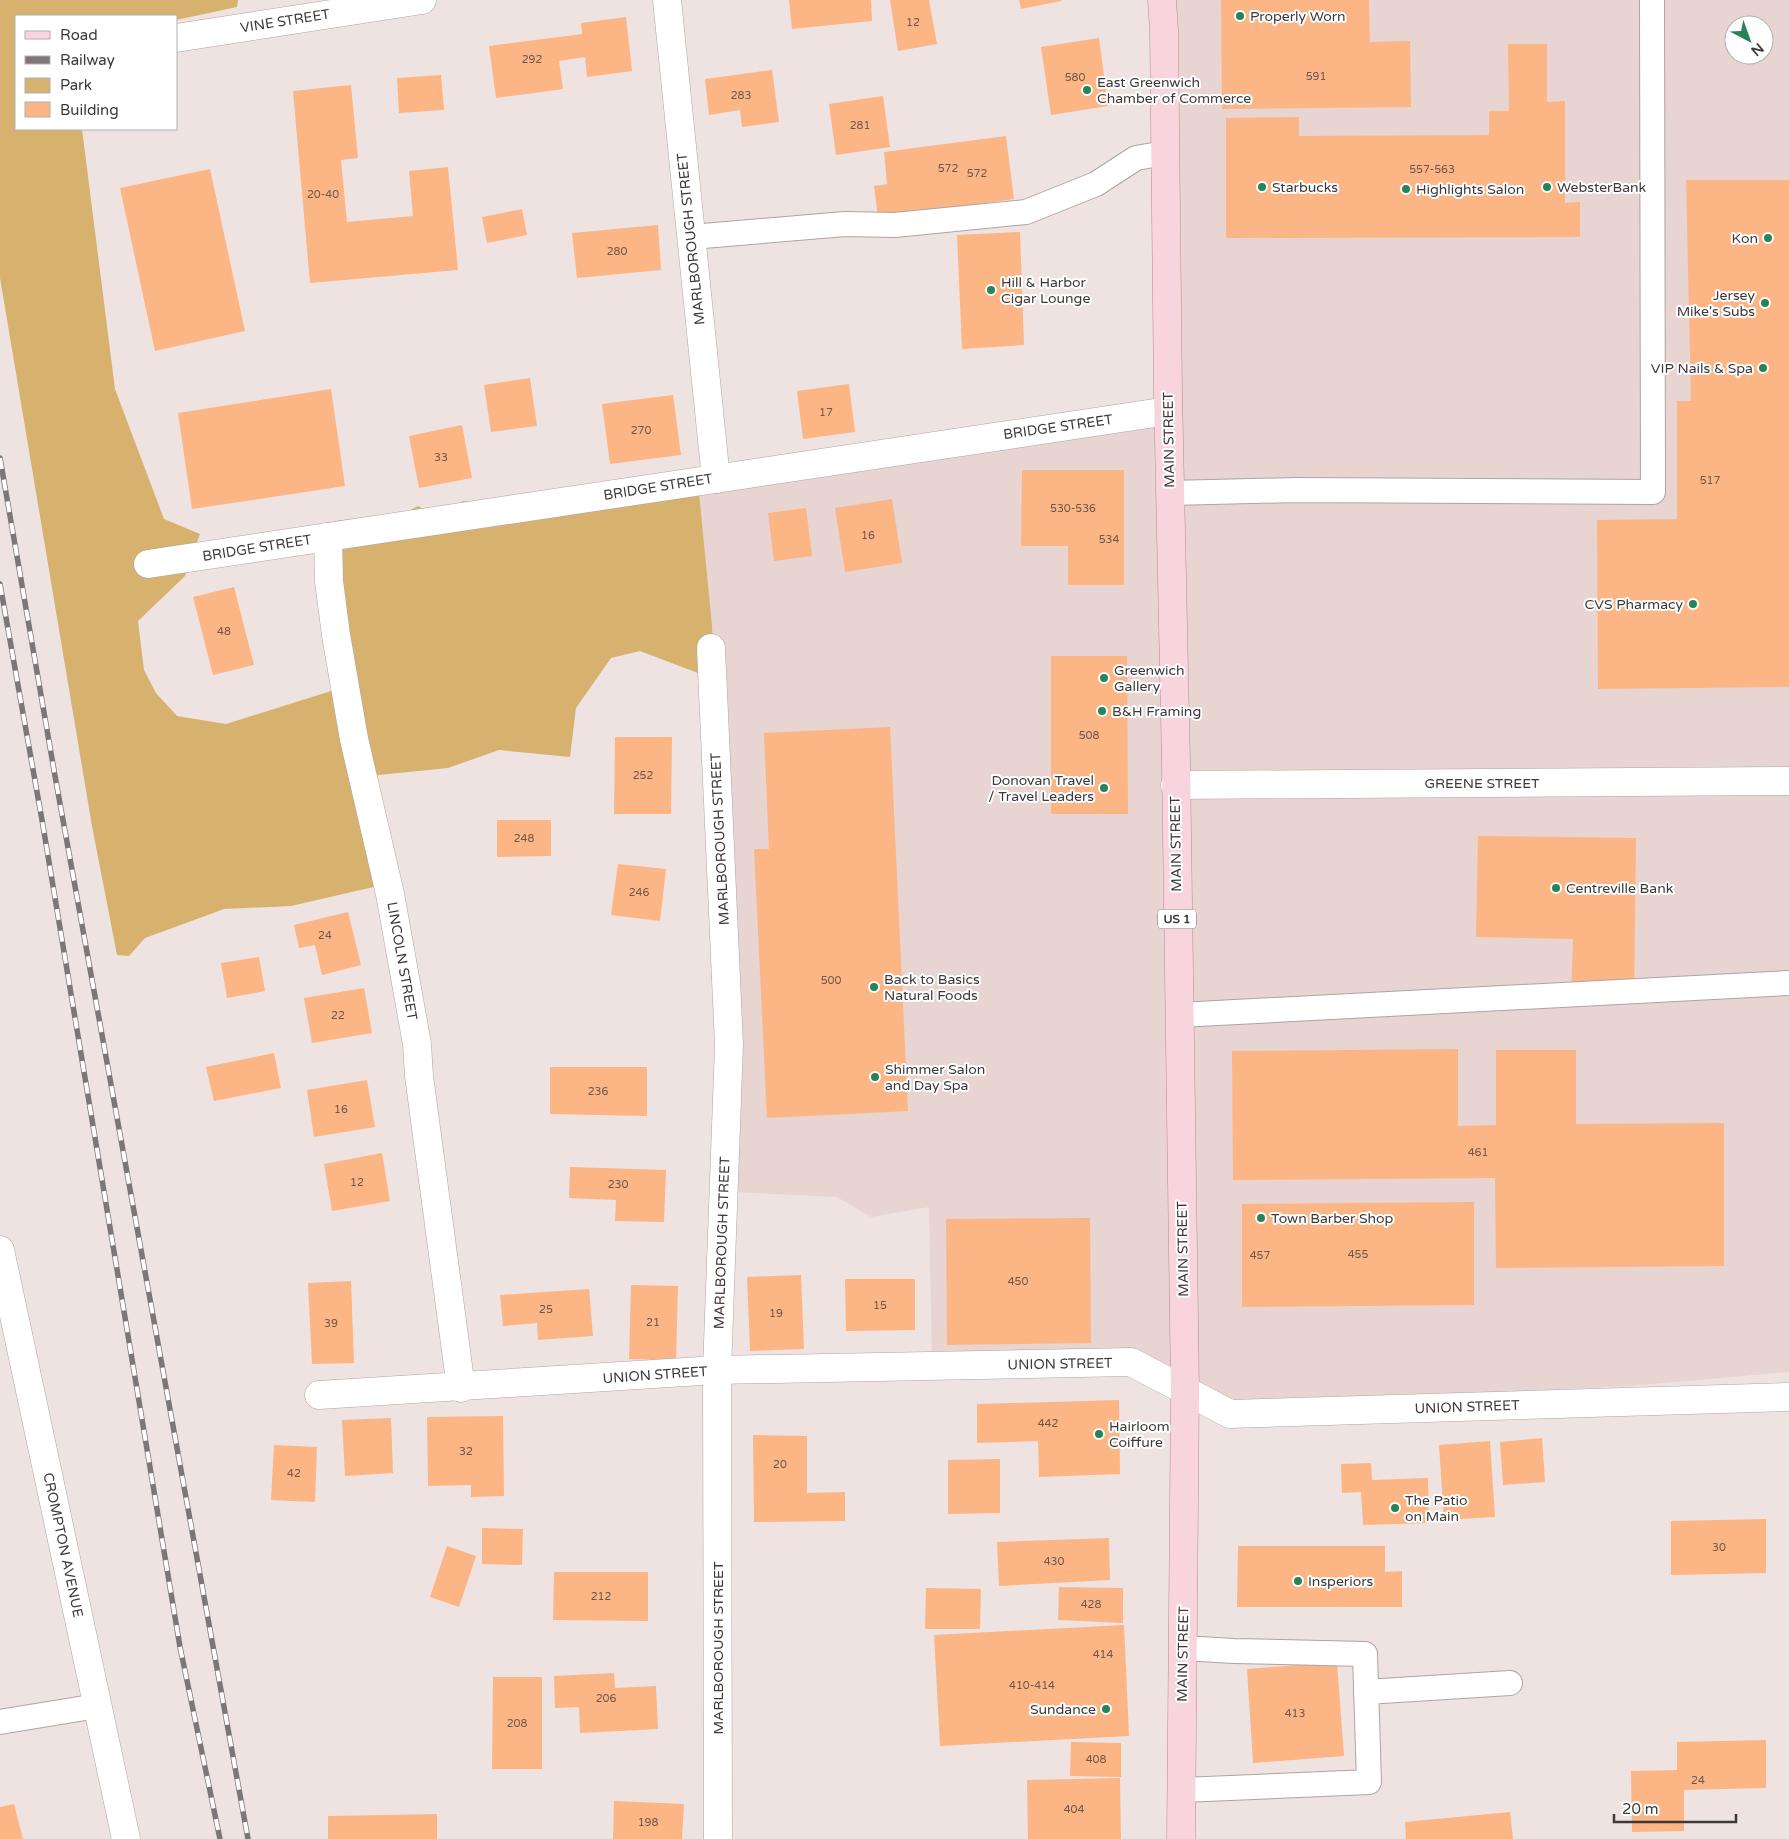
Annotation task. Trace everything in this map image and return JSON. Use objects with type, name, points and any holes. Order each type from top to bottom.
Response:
[{"type":"main road","name":"MAIN STREET","points":[[1162,0],[1185,1392],[1181,1839]]},
{"type":"street","name":"VINE STREET","points":[[178,38],[422,0]]},
{"type":"street","name":"MARLBOROUGH STREET","points":[[667,0],[716,479]]},
{"type":"street","name":"BRIDGE STREET","points":[[148,564],[1168,411]]},
{"type":"street","name":"LINCOLN STREET","points":[[328,537],[329,581],[337,645],[354,739],[390,894],[417,1044],[419,1076],[462,1388]]},
{"type":"street","name":"MARLBOROUGH STREET","points":[[711,648],[729,1045],[717,1370],[718,1839]]},
{"type":"street","name":"GREENE STREET","points":[[1175,786],[1789,781]]},
{"type":"street","name":"CROMPTON AVENUE","points":[[0,1250],[126,1839]]},
{"type":"street","name":"UNION STREET","points":[[319,1395],[462,1388],[717,1370],[1131,1362],[1230,1414],[1789,1398]]},
{"type":"lane","points":[[1170,493],[1297,490],[1653,492],[1652,0]]},
{"type":"lane","points":[[691,237],[845,224],[895,226],[1026,212],[1096,184],[1136,158],[1165,153]]},
{"type":"lane","points":[[1179,1015],[1789,983]]},
{"type":"lane","points":[[1182,1790],[1369,1782],[1365,1654],[1183,1648]]},
{"type":"lane","points":[[1366,1692],[1510,1684]]},
{"type":"lane","points":[[0,1722],[97,1706]]},
{"type":"shaded area","points":[[1166,0],[1789,0],[1789,1372],[1629,1386],[1242,1404],[1175,1376],[932,1358],[929,1207],[871,1217],[837,1197],[733,1192],[697,472],[1161,414]]},
{"type":"green space","points":[[0,0],[238,0],[237,7],[178,20],[178,15],[15,15],[15,130],[82,130],[115,389],[164,519],[200,534],[185,576],[138,621],[144,670],[156,693],[177,716],[226,724],[344,687],[331,545],[335,521],[407,512],[418,506],[425,510],[455,506],[463,501],[478,502],[697,472],[712,626],[713,662],[711,678],[640,651],[611,658],[576,708],[570,757],[499,750],[448,768],[369,776],[382,885],[291,906],[224,909],[145,938],[129,956],[117,955],[92,826],[0,278]]},
{"type":"building","points":[[789,0],[871,0],[872,21],[792,29]]},
{"type":"building","points":[[890,0],[929,0],[937,44],[898,51]]},
{"type":"building","points":[[1019,0],[1061,0],[1061,1],[1021,9]]},
{"type":"building","points":[[1221,0],[1369,0],[1370,42],[1410,41],[1411,107],[1222,109]]},
{"type":"building","points":[[626,17],[632,71],[587,77],[585,57],[559,61],[563,89],[496,98],[489,46],[582,34],[581,23]]},
{"type":"building","points":[[1099,38],[1108,106],[1051,115],[1041,47]]},
{"type":"building","points":[[1508,44],[1547,44],[1547,102],[1565,101],[1565,203],[1580,202],[1580,237],[1226,238],[1226,118],[1299,117],[1299,136],[1489,135],[1489,111],[1509,111]]},
{"type":"building","points":[[772,70],[779,122],[742,127],[740,110],[709,115],[705,79]]},
{"type":"building","points":[[441,75],[444,110],[399,113],[397,78]]},
{"type":"building","points":[[351,85],[358,158],[341,160],[347,222],[413,216],[409,171],[448,167],[458,270],[310,283],[293,91]]},
{"type":"building","points":[[883,96],[890,147],[836,155],[829,104]]},
{"type":"building","points":[[1006,136],[1014,199],[878,218],[874,186],[887,184],[884,152]]},
{"type":"building","points":[[210,169],[245,331],[155,351],[120,188]]},
{"type":"building","points":[[1686,180],[1789,180],[1789,687],[1598,689],[1597,520],[1677,519],[1677,401],[1691,401]]},
{"type":"building","points":[[522,209],[527,235],[487,243],[482,217]]},
{"type":"building","points":[[658,225],[661,270],[577,278],[572,233]]},
{"type":"building","name":"Hill & Harbor Cigar Lounge","points":[[1020,232],[1024,345],[962,349],[957,235]]},
{"type":"building","points":[[530,378],[537,426],[491,432],[484,385]]},
{"type":"building","points":[[849,384],[855,432],[803,439],[797,391]]},
{"type":"building","points":[[331,389],[345,486],[192,509],[178,413]]},
{"type":"building","points":[[673,395],[681,455],[610,464],[602,404]]},
{"type":"building","points":[[462,425],[472,478],[419,488],[409,436]]},
{"type":"building","points":[[1022,470],[1124,470],[1124,585],[1068,585],[1068,546],[1021,546]]},
{"type":"building","points":[[892,499],[902,563],[845,572],[835,508]]},
{"type":"building","points":[[806,508],[812,556],[774,561],[768,513]]},
{"type":"building","points":[[234,587],[254,665],[213,675],[193,597]]},
{"type":"building","points":[[1051,656],[1127,656],[1128,814],[1051,814]]},
{"type":"building","points":[[890,727],[908,1111],[767,1118],[754,849],[769,849],[764,733]]},
{"type":"building","points":[[615,737],[672,737],[671,814],[614,814]]},
{"type":"building","points":[[497,820],[551,820],[551,856],[497,857]]},
{"type":"building","name":"Centreville Bank","points":[[1478,836],[1636,838],[1634,999],[1571,998],[1573,939],[1476,937]]},
{"type":"building","points":[[618,864],[666,869],[660,921],[611,915]]},
{"type":"building","points":[[348,912],[361,965],[322,975],[315,945],[299,948],[294,925]]},
{"type":"building","points":[[259,957],[265,991],[227,998],[221,963]]},
{"type":"building","points":[[364,988],[372,1033],[312,1043],[304,998]]},
{"type":"building","points":[[1458,1049],[1458,1126],[1496,1125],[1496,1050],[1576,1050],[1576,1124],[1724,1123],[1724,1266],[1496,1268],[1495,1178],[1233,1180],[1232,1051]]},
{"type":"building","points":[[274,1053],[281,1088],[214,1101],[206,1067]]},
{"type":"building","points":[[550,1067],[647,1067],[647,1116],[550,1114]]},
{"type":"building","points":[[367,1080],[375,1127],[314,1137],[307,1090]]},
{"type":"building","points":[[382,1153],[390,1201],[332,1211],[324,1164]]},
{"type":"building","points":[[570,1167],[666,1170],[664,1222],[615,1221],[616,1200],[569,1198]]},
{"type":"building","points":[[1474,1202],[1474,1305],[1242,1307],[1242,1204]]},
{"type":"building","points":[[1090,1218],[1091,1343],[947,1345],[946,1219]]},
{"type":"building","points":[[801,1275],[804,1349],[750,1351],[747,1277]]},
{"type":"building","points":[[845,1279],[915,1279],[915,1330],[846,1331]]},
{"type":"building","points":[[351,1281],[354,1363],[312,1364],[308,1283]]},
{"type":"building","points":[[631,1285],[678,1286],[676,1360],[629,1359]]},
{"type":"building","points":[[589,1289],[593,1336],[538,1340],[537,1323],[503,1326],[500,1295]]},
{"type":"building","points":[[1119,1400],[1120,1474],[1039,1477],[1038,1441],[977,1443],[977,1404]]},
{"type":"building","points":[[503,1416],[504,1496],[471,1497],[471,1485],[428,1486],[427,1417]]},
{"type":"building","points":[[391,1418],[393,1473],[345,1476],[342,1420]]},
{"type":"building","points":[[753,1435],[807,1436],[807,1493],[845,1492],[845,1521],[754,1522]]},
{"type":"building","points":[[1542,1438],[1545,1482],[1503,1485],[1500,1442]]},
{"type":"building","points":[[1490,1441],[1495,1517],[1444,1520],[1439,1445]]},
{"type":"building","points":[[274,1445],[317,1447],[315,1502],[271,1500]]},
{"type":"building","points":[[1000,1459],[1000,1513],[948,1514],[948,1460]]},
{"type":"building","name":"The Patio on Main","points":[[1371,1463],[1372,1480],[1428,1478],[1429,1523],[1363,1525],[1361,1492],[1342,1493],[1341,1464]]},
{"type":"building","points":[[1766,1519],[1766,1573],[1671,1575],[1671,1521]]},
{"type":"building","points":[[482,1528],[523,1529],[522,1565],[482,1564]]},
{"type":"building","points":[[1109,1538],[1110,1580],[999,1586],[997,1542]]},
{"type":"building","points":[[447,1546],[476,1556],[459,1607],[430,1597]]},
{"type":"building","points":[[1238,1546],[1385,1546],[1385,1572],[1402,1571],[1402,1607],[1237,1607]]},
{"type":"building","points":[[554,1572],[648,1572],[648,1621],[553,1620]]},
{"type":"building","points":[[1059,1587],[1123,1588],[1123,1623],[1058,1620]]},
{"type":"building","points":[[926,1588],[981,1589],[980,1629],[925,1629]]},
{"type":"building","points":[[1124,1625],[1129,1736],[940,1746],[934,1635]]},
{"type":"building","points":[[1337,1662],[1344,1756],[1253,1763],[1247,1669]]},
{"type":"building","points":[[614,1673],[615,1688],[656,1686],[658,1729],[580,1733],[579,1707],[555,1708],[554,1676]]},
{"type":"building","points":[[493,1677],[542,1677],[542,1769],[492,1769]]},
{"type":"building","points":[[1766,1740],[1766,1788],[1684,1790],[1684,1831],[1632,1832],[1631,1771],[1677,1770],[1677,1742]]},
{"type":"building","points":[[1071,1742],[1121,1743],[1121,1777],[1070,1776]]},
{"type":"building","points":[[1120,1778],[1121,1839],[1028,1839],[1027,1780]]},
{"type":"building","points":[[614,1801],[684,1804],[682,1839],[613,1839]]},
{"type":"building","points":[[14,1804],[23,1839],[0,1839],[0,1807]]},
{"type":"building","points":[[1510,1812],[1513,1839],[1406,1839],[1405,1822]]},
{"type":"building","points":[[437,1814],[437,1839],[328,1839],[328,1816]]},
{"type":"railway","points":[[0,458],[55,776],[248,1839]]},
{"type":"railway","points":[[0,584],[42,820],[180,1647],[220,1839]]},
{"type":"place","name":"Properly Worn","points":[[1240,16]]},
{"type":"place","name":"East Greenwich Chamber of Commerce","points":[[1087,90]]},
{"type":"place","name":"Starbucks","points":[[1262,187]]},
{"type":"place","name":"WebsterBank","points":[[1547,187]]},
{"type":"place","name":"Highlights Salon","points":[[1406,189]]},
{"type":"place","name":"Kon","points":[[1768,238]]},
{"type":"place","name":"Hill & Harbor Cigar Lounge","points":[[991,290]]},
{"type":"place","name":"Jersey Mike's Subs","points":[[1765,303]]},
{"type":"place","name":"VIP Nails & Spa","points":[[1763,368]]},
{"type":"place","name":"CVS Pharmacy","points":[[1693,604]]},
{"type":"place","name":"Greenwich Gallery","points":[[1104,678]]},
{"type":"place","name":"B&H Framing","points":[[1102,711]]},
{"type":"place","name":"Donovan Travel / Travel Leaders","points":[[1104,788]]},
{"type":"place","name":"Centreville Bank","points":[[1556,888]]},
{"type":"place","name":"Back to Basics Natural Foods","points":[[874,987]]},
{"type":"place","name":"Shimmer Salon and Day Spa","points":[[875,1077]]},
{"type":"place","name":"Town Barber Shop","points":[[1261,1218]]},
{"type":"place","name":"Hairloom Coiffure","points":[[1099,1434]]},
{"type":"place","name":"The Patio on Main","points":[[1395,1508]]},
{"type":"place","name":"Insperiors","points":[[1298,1581]]},
{"type":"place","name":"Sundance","points":[[1106,1709]]}]
